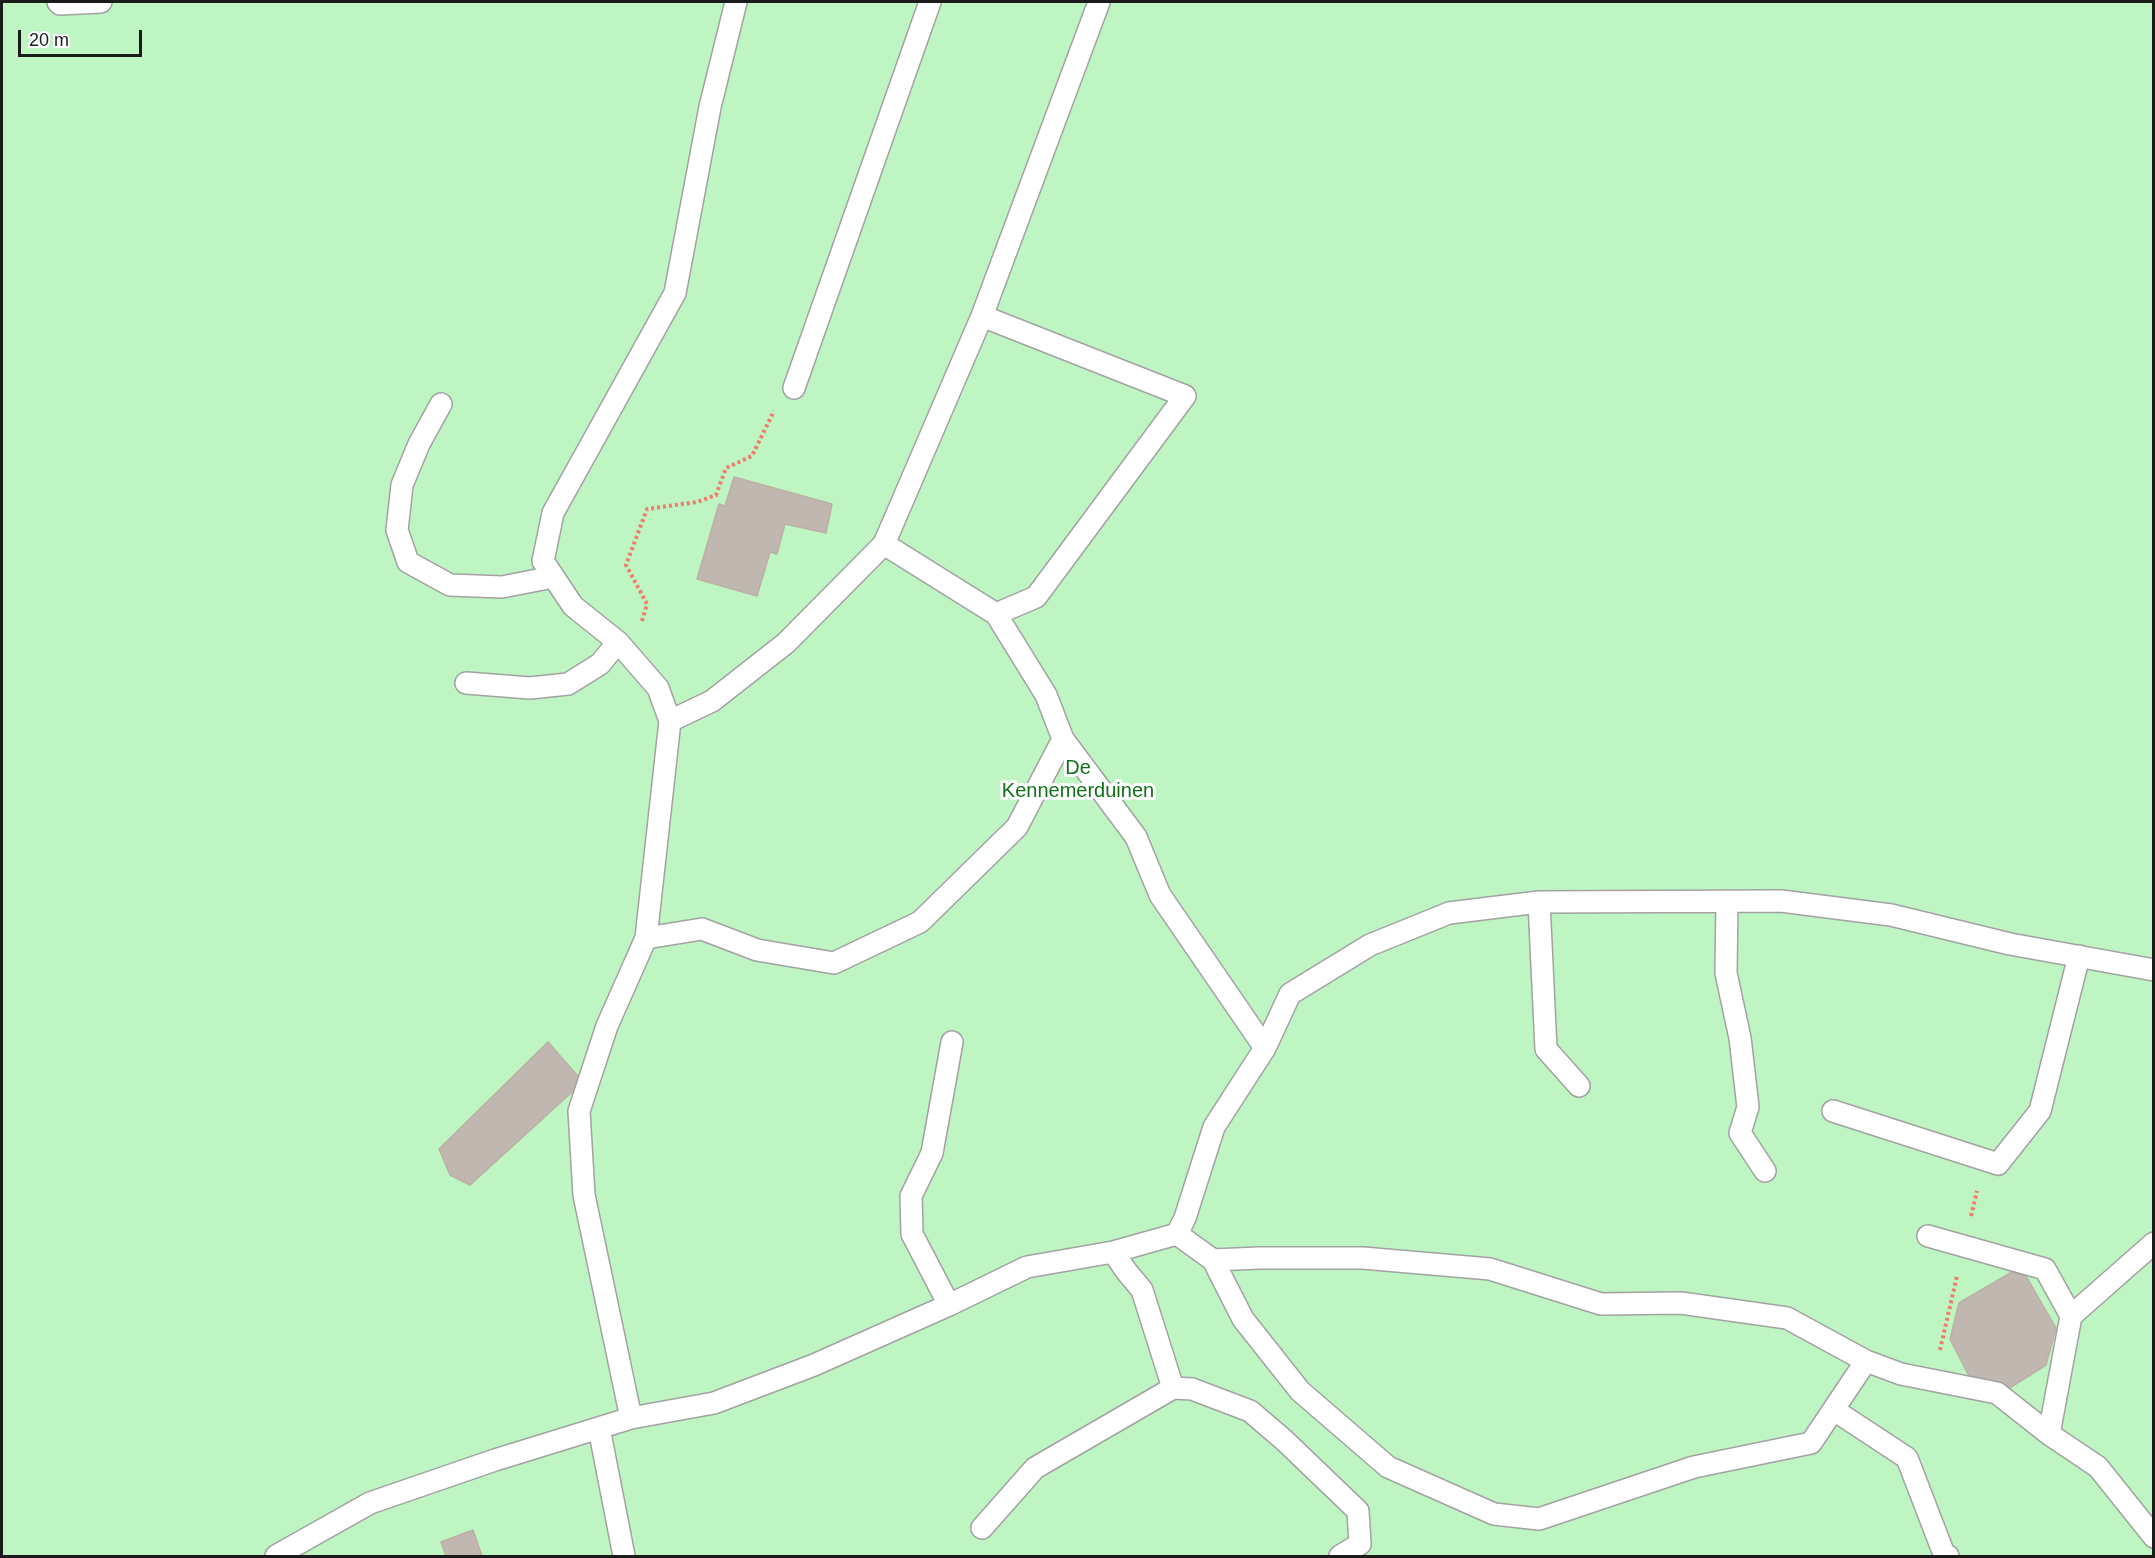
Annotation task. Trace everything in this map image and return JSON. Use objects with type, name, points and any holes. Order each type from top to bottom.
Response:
[{"type":"lane","points":[[58,2],[60,4],[100,2]]},
{"type":"lane","points":[[631,1418],[584,1195],[579,1111],[607,1026],[646,938],[670,721],[658,688],[624,648],[573,606],[543,561],[553,513],[675,293],[710,107],[736,2]]},
{"type":"lane","points":[[794,388],[930,2]]},
{"type":"lane","points":[[670,721],[712,702],[786,643],[884,544],[981,316],[1100,2]]},
{"type":"lane","points":[[981,316],[1185,396],[1036,597],[996,614]]},
{"type":"lane","points":[[441,404],[419,444],[402,485],[397,530],[408,562],[450,585],[502,587],[553,576]]},
{"type":"lane","points":[[884,544],[996,614],[1046,695],[1063,739],[1136,837],[1160,895],[1265,1048]]},
{"type":"lane","points":[[466,683],[530,688],[568,684],[624,648]]},
{"type":"lane","points":[[646,938],[702,928],[757,950],[834,963],[920,922],[1017,827],[1063,739]]},
{"type":"lane","points":[[1539,902],[1546,1049],[1579,1086]]},
{"type":"lane","points":[[276,1557],[370,1503],[495,1460],[631,1418],[714,1403],[814,1365],[949,1305],[1027,1267],[1113,1252],[1177,1234],[1185,1218],[1214,1127],[1265,1048],[1290,994],[1370,945],[1449,913],[1539,902],[1781,902],[1890,915],[2010,944],[2154,970]]},
{"type":"lane","points":[[1727,902],[1726,973],[1740,1038],[1748,1107],[1740,1133],[1765,1172]]},
{"type":"lane","points":[[1833,1111],[1998,1164],[2040,1111],[2079,956]]},
{"type":"lane","points":[[949,1305],[912,1234],[911,1197],[932,1154],[952,1042]]},
{"type":"lane","points":[[1177,1234],[1213,1260],[1243,1319],[1299,1391],[1388,1467],[1494,1514],[1539,1519],[1694,1467],[1811,1443],[1866,1361]]},
{"type":"lane","points":[[1928,1236],[2045,1269],[2071,1316]]},
{"type":"lane","points":[[2049,1434],[2071,1316],[2154,1243]]},
{"type":"lane","points":[[1113,1252],[1142,1290],[1173,1388]]},
{"type":"lane","points":[[1213,1260],[1363,1258],[1490,1269],[1600,1304],[1681,1303],[1787,1318],[1866,1361],[1901,1374],[1998,1393],[2049,1434],[2098,1467],[2154,1537]]},
{"type":"lane","points":[[982,1528],[1035,1468],[1173,1388],[1192,1389],[1250,1411],[1284,1440],[1358,1511],[1360,1544],[1340,1557]]},
{"type":"lane","points":[[1834,1410],[1907,1458],[1944,1554],[1948,1557]]},
{"type":"lane","points":[[598,1428],[624,1557]]},
{"type":"path","points":[[624,648],[647,604],[626,565],[646,509],[698,502],[716,495],[726,468],[752,456],[771,416],[794,388]]},
{"type":"green space","name":"De Kennemerduinen","points":[[2,2],[2153,2],[2153,1556],[2,1556]]},
{"type":"building","points":[[734,477],[832,504],[826,533],[785,524],[777,554],[770,552],[757,596],[697,579],[719,504],[725,506]]},
{"type":"building","points":[[548,1042],[583,1082],[470,1185],[450,1175],[439,1149]]},
{"type":"building","points":[[2012,1272],[2026,1276],[2056,1328],[2046,1365],[2008,1389],[1971,1380],[1950,1339],[1959,1303]]},
{"type":"building","points":[[473,1530],[482,1556],[446,1556],[441,1542]]}]
